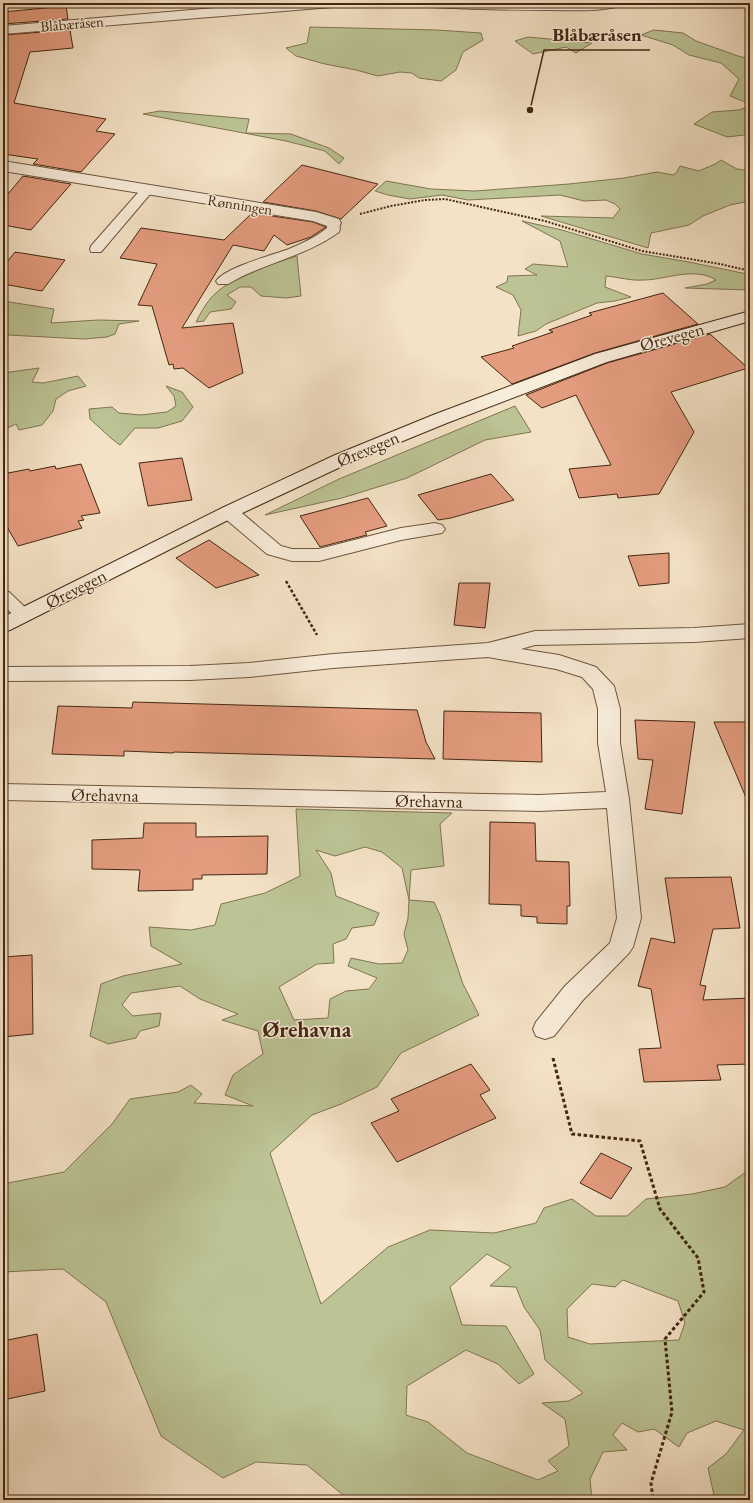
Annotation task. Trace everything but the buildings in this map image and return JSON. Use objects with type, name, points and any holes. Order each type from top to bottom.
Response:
[{"type":"street","name":"Blåbæråsen","points":[[3,30],[332,3]]},
{"type":"street","points":[[431,3],[501,6],[582,6],[615,3]]},
{"type":"street","name":"Rønningen","points":[[3,166],[316,217],[333,223]]},
{"type":"street","name":"Ørevegen","points":[[3,625],[229,512],[342,459],[440,419],[587,363],[631,348],[750,316]]},
{"type":"street","points":[[229,512],[274,550],[292,555],[319,555],[401,534],[435,529]]},
{"type":"street","points":[[3,674],[190,673],[249,670],[333,661],[488,650],[535,638],[665,636],[750,631]]},
{"type":"street","points":[[488,650],[559,662],[589,672],[604,686],[609,709],[609,743],[618,799],[629,918],[621,947],[574,993],[546,1029]]},
{"type":"street","name":"Ørehavna","points":[[3,792],[539,803],[618,799]]},
{"type":"lane","points":[[96,249],[147,190]]},
{"type":"lane","points":[[223,281],[232,274],[289,253],[328,234],[334,229],[333,223]]},
{"type":"lane","points":[[3,596],[23,615]]},
{"type":"path","points":[[333,223],[342,219],[391,206],[425,200],[445,199],[545,221],[642,251],[720,264],[750,272]]},
{"type":"path","points":[[274,550],[279,569],[333,661]]},
{"type":"path","points":[[546,1029],[572,1134],[640,1141],[660,1209],[698,1258],[704,1292],[665,1339],[672,1412],[651,1483],[653,1500]]},
{"type":"green space","points":[[310,27],[437,30],[481,33],[483,40],[463,52],[456,70],[441,81],[419,78],[412,73],[400,72],[378,76],[296,56],[286,48],[307,43]]},
{"type":"green space","points":[[654,30],[683,33],[696,41],[741,57],[750,58],[750,104],[730,96],[739,79],[721,63],[689,55],[673,45],[641,35]]},
{"type":"green space","points":[[528,37],[592,43],[576,53],[566,47],[533,54],[515,41]]},
{"type":"green space","points":[[750,106],[750,128],[744,135],[727,137],[694,124],[712,112],[739,110]]},
{"type":"green space","points":[[160,111],[249,119],[246,133],[291,134],[329,148],[344,158],[339,164],[325,151],[286,141],[143,114]]},
{"type":"green space","points":[[721,160],[737,169],[750,171],[750,201],[730,205],[703,216],[689,225],[651,233],[648,248],[541,216],[613,218],[620,209],[615,204],[606,200],[584,201],[560,195],[468,200],[442,195],[410,199],[375,191],[386,181],[431,189],[475,191],[569,184],[624,178],[657,172],[673,175],[677,172],[680,166],[699,171],[714,165]]},
{"type":"green space","points":[[522,221],[562,230],[642,254],[747,274],[750,275],[750,290],[685,288],[707,284],[716,280],[699,274],[638,280],[606,276],[605,287],[631,297],[597,303],[546,324],[536,331],[518,336],[521,310],[513,295],[496,287],[507,282],[508,276],[537,275],[525,269],[533,264],[568,267],[560,241]]},
{"type":"green space","points":[[297,256],[301,296],[286,298],[261,296],[251,287],[240,287],[227,295],[236,302],[231,309],[210,312],[204,321],[196,322],[211,298],[228,284],[251,272]]},
{"type":"green space","points":[[3,301],[54,309],[51,323],[98,320],[139,321],[119,324],[115,334],[107,337],[84,339],[8,335],[3,341]]},
{"type":"green space","points":[[39,368],[32,382],[43,383],[78,376],[86,386],[68,391],[56,399],[53,411],[42,425],[19,430],[16,424],[3,430],[3,409],[8,400],[3,397],[3,373]]},
{"type":"green space","points":[[166,386],[182,392],[193,407],[182,421],[158,428],[135,428],[120,445],[90,419],[89,409],[112,407],[119,413],[141,415],[167,412],[176,406],[174,396]]},
{"type":"green space","points":[[515,406],[531,432],[485,440],[407,478],[342,498],[265,515],[339,479]]},
{"type":"green space","points":[[296,809],[452,813],[440,824],[444,866],[411,870],[409,900],[434,902],[440,915],[463,984],[479,1015],[401,1053],[377,1087],[341,1104],[312,1115],[270,1153],[321,1304],[388,1247],[430,1230],[494,1233],[536,1223],[544,1208],[572,1199],[596,1216],[627,1216],[646,1199],[692,1194],[725,1187],[750,1169],[750,1500],[715,1500],[708,1468],[726,1454],[744,1430],[716,1421],[687,1433],[679,1447],[654,1429],[638,1432],[622,1423],[613,1435],[627,1450],[603,1452],[590,1479],[592,1500],[349,1500],[307,1465],[256,1462],[223,1478],[161,1436],[106,1302],[63,1269],[3,1272],[3,1184],[64,1172],[112,1124],[130,1099],[178,1092],[191,1085],[202,1094],[194,1103],[253,1106],[225,1095],[233,1075],[263,1054],[258,1031],[222,1020],[238,1014],[200,999],[180,986],[131,993],[122,1005],[133,1016],[161,1013],[159,1026],[140,1031],[136,1038],[108,1044],[90,1036],[101,984],[123,976],[182,964],[151,946],[149,927],[191,930],[215,925],[221,904],[265,893],[300,876]],"holes":[[[365,847],[382,852],[402,868],[409,900],[408,918],[404,934],[408,950],[402,963],[379,964],[351,958],[348,966],[377,978],[369,989],[346,991],[330,999],[328,1018],[294,1020],[279,987],[317,964],[334,963],[333,944],[346,939],[352,928],[374,925],[379,913],[336,896],[331,873],[316,850],[335,856]],[[487,1254],[511,1267],[490,1286],[516,1287],[524,1307],[540,1330],[545,1360],[583,1393],[569,1401],[542,1403],[565,1419],[569,1446],[548,1461],[558,1471],[538,1480],[467,1453],[428,1422],[406,1415],[407,1386],[466,1350],[498,1364],[519,1384],[534,1374],[506,1326],[462,1325],[450,1287]],[[623,1280],[678,1301],[685,1323],[679,1340],[590,1344],[568,1337],[567,1309],[592,1284],[615,1287]]]},
{"type":"place","name":"Blåbæråsen","points":[[530,110]]},
{"type":"district","name":"Ørehavna","points":[[307,1029]]}]
